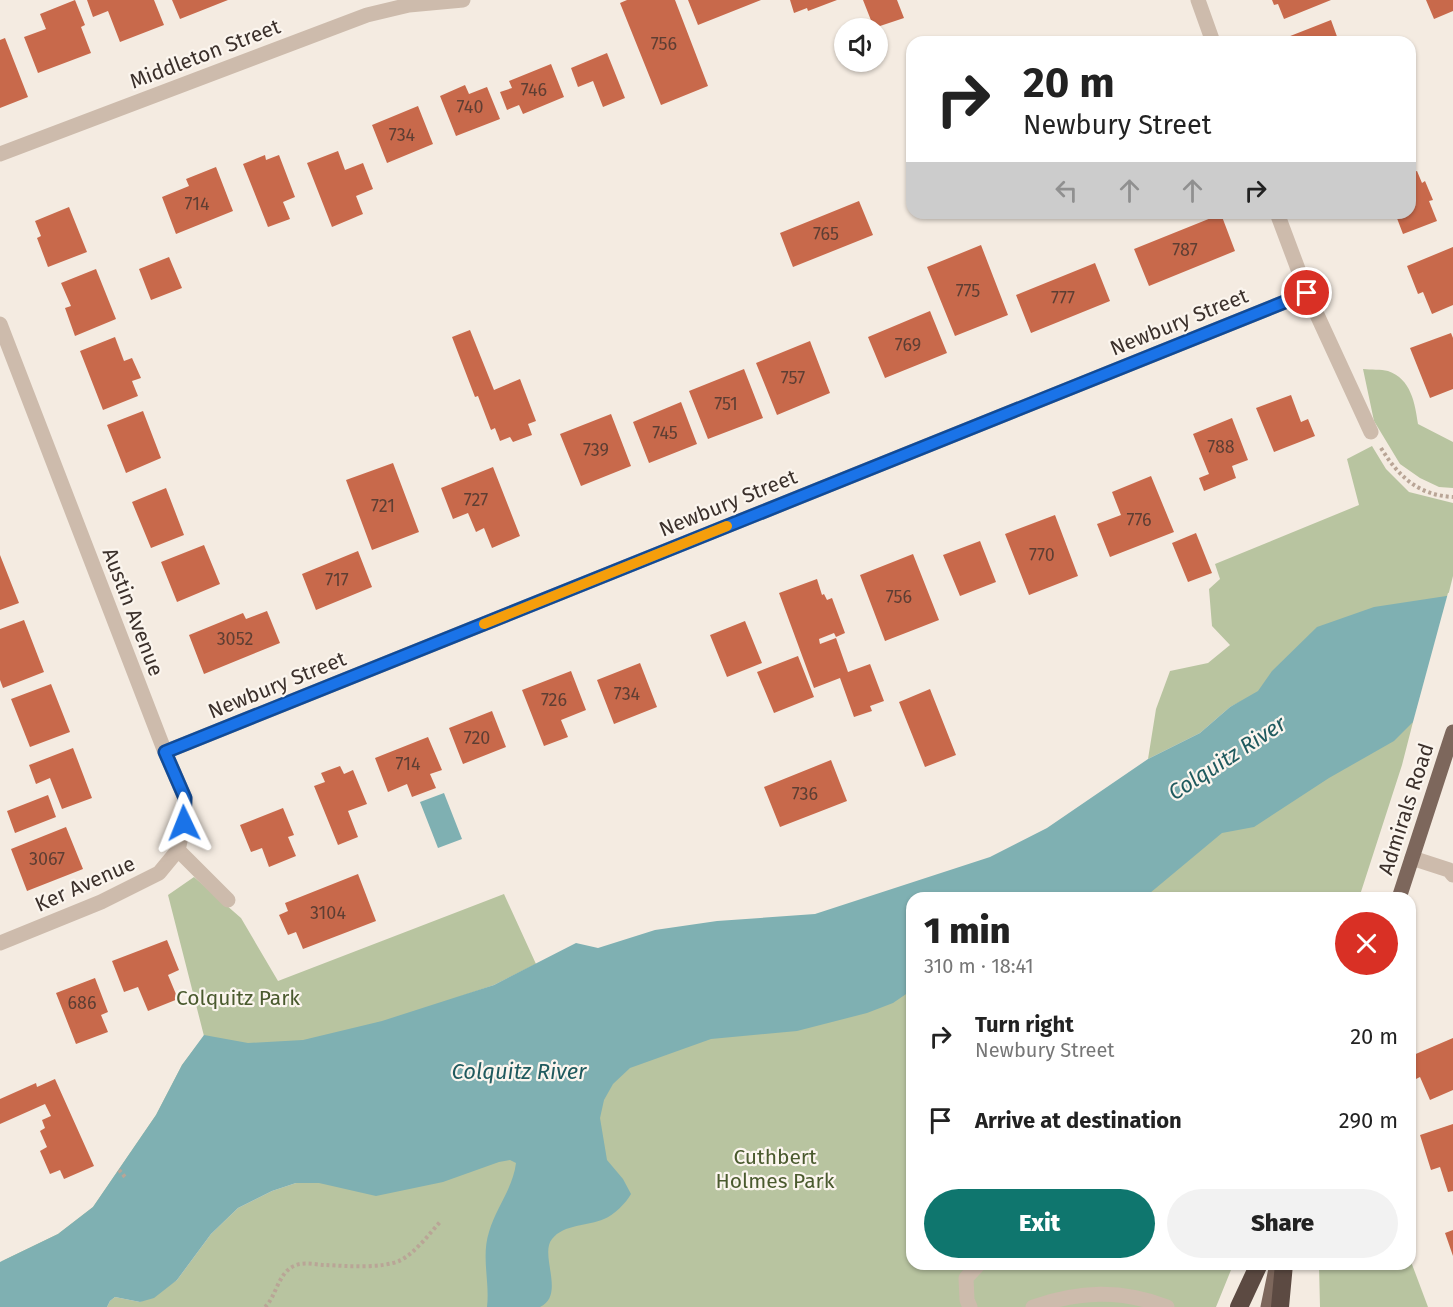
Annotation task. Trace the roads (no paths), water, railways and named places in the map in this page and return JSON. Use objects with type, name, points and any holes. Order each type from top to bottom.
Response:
[{"type":"highway","points":[[1239,1307],[1256,1270]]},
{"type":"highway","points":[[1280,1307],[1283,1270]]},
{"type":"main road","name":"Admirals Road","points":[[1401,892],[1453,732]]},
{"type":"main road","points":[[1268,1307],[1276,1270]]},
{"type":"street","name":"Middleton Street","points":[[0,154],[367,15],[408,5],[463,0]]},
{"type":"street","points":[[1198,0],[1211,36]]},
{"type":"street","points":[[1279,219],[1307,293],[1371,432]]},
{"type":"street","name":"Newbury Street","points":[[165,752],[1307,293]]},
{"type":"street","name":"Austin Avenue","points":[[0,324],[165,752],[185,798],[184,823],[178,850]]},
{"type":"street","points":[[178,850],[228,900]]},
{"type":"street","name":"Ker Avenue","points":[[0,943],[101,902],[159,873],[178,850]]},
{"type":"street","points":[[1412,858],[1449,870],[1453,875]]},
{"type":"street","points":[[970,1307],[967,1300],[966,1278],[973,1270]]},
{"type":"street","points":[[1033,1307],[1054,1300],[1087,1294],[1119,1294],[1144,1298],[1167,1307]]},
{"type":"water","name":"Colquitz River","points":[[1453,595],[1453,694],[1413,722],[1394,741],[1329,778],[1254,827],[1222,833],[1151,892],[906,892],[906,994],[893,1003],[867,1013],[797,1031],[711,1039],[630,1068],[613,1084],[604,1100],[600,1118],[607,1160],[623,1179],[631,1194],[608,1217],[570,1228],[552,1239],[548,1255],[551,1294],[540,1307],[487,1307],[487,1241],[492,1223],[514,1172],[516,1163],[510,1160],[443,1182],[376,1196],[319,1183],[296,1183],[272,1191],[238,1208],[211,1234],[177,1280],[154,1298],[140,1302],[115,1297],[107,1307],[0,1307],[0,1262],[58,1234],[93,1207],[156,1115],[182,1065],[204,1035],[248,1043],[303,1040],[382,1021],[494,985],[576,943],[598,948],[655,930],[717,921],[815,914],[990,857],[1047,828],[1148,759],[1200,733],[1230,707],[1258,691],[1272,671],[1317,627],[1374,607]]},
{"type":"water","points":[[444,793],[462,839],[438,848],[420,802]]},
{"type":"park label","name":"Colquitz Park","points":[[238,998]]},
{"type":"park label","name":"Cuthbert Holmes Park","points":[[775,1169]]}]
